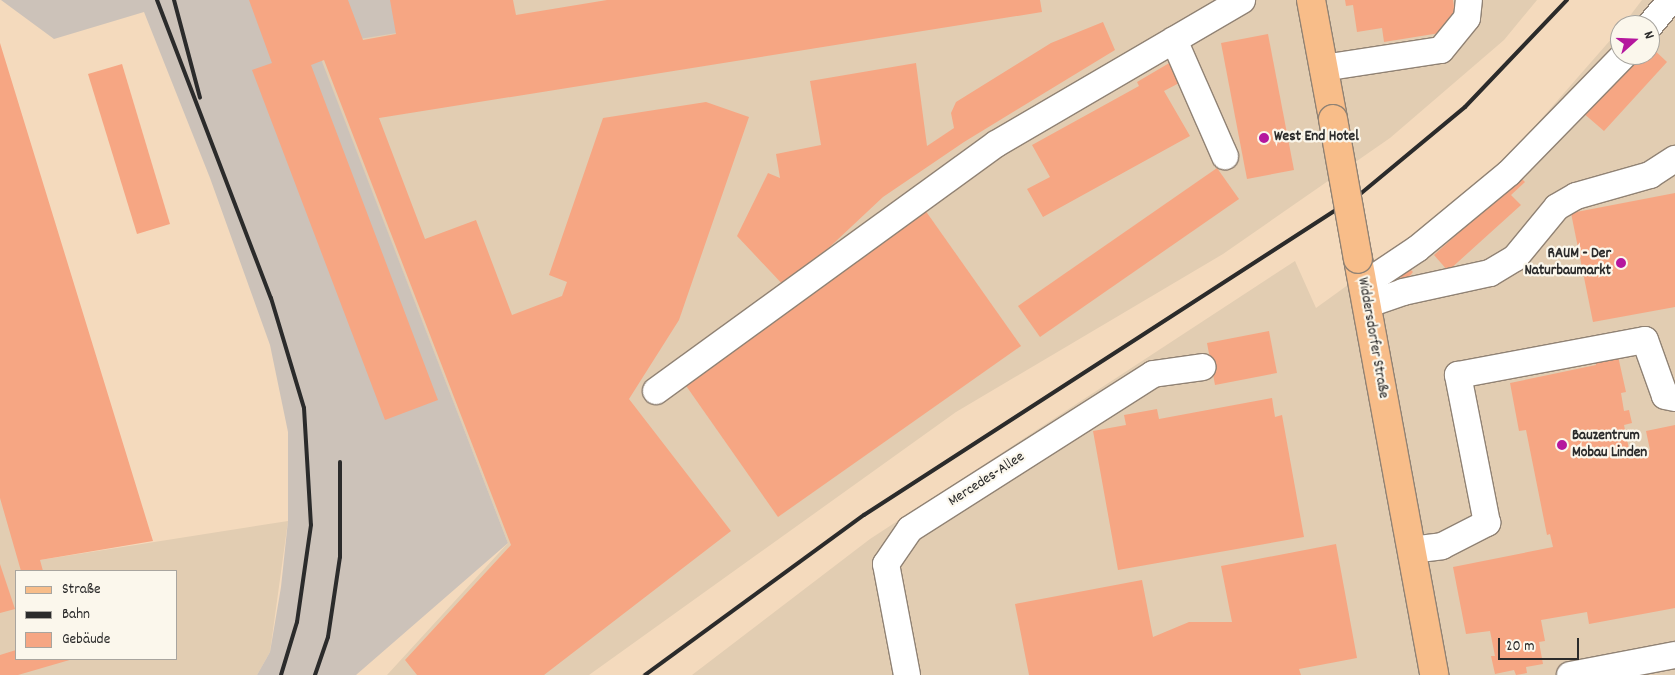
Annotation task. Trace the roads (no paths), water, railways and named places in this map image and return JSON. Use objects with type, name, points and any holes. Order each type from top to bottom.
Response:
[{"type":"main road","name":"Widdersdorfer Straße","points":[[1311,0],[1434,675]]},
{"type":"lane","points":[[656,391],[996,144],[1242,0]]},
{"type":"lane","points":[[1324,68],[1441,50],[1467,18],[1470,0]]},
{"type":"lane","points":[[1659,15],[1672,0]]},
{"type":"lane","points":[[1174,40],[1225,156]]},
{"type":"lane","points":[[1362,283],[1417,248],[1509,173],[1614,65]]},
{"type":"lane","points":[[1362,283],[1403,292],[1490,273],[1515,258],[1558,208],[1576,196],[1650,175],[1675,159]]},
{"type":"lane","points":[[1411,550],[1442,546],[1487,523],[1458,375],[1645,340],[1665,396],[1675,398]]},
{"type":"lane","name":"Mercedes-Allee","points":[[907,675],[886,564],[910,529],[1153,374],[1203,367]]},
{"type":"lane","points":[[1570,675],[1675,655]]},
{"type":"railway","points":[[157,0],[271,298],[304,408],[311,525],[297,622],[281,675]]},
{"type":"railway","points":[[174,0],[200,98]]},
{"type":"railway","points":[[645,675],[864,515],[1359,195],[1465,107],[1567,0]]},
{"type":"railway","points":[[315,675],[328,637],[340,557],[340,462]]},
{"type":"place","name":"West End Hotel","points":[[1264,138]]},
{"type":"place","name":"RAUM - Der Naturbaumarkt","points":[[1621,263]]},
{"type":"place","name":"Bauzentrum Mobau Linden","points":[[1562,445]]}]
